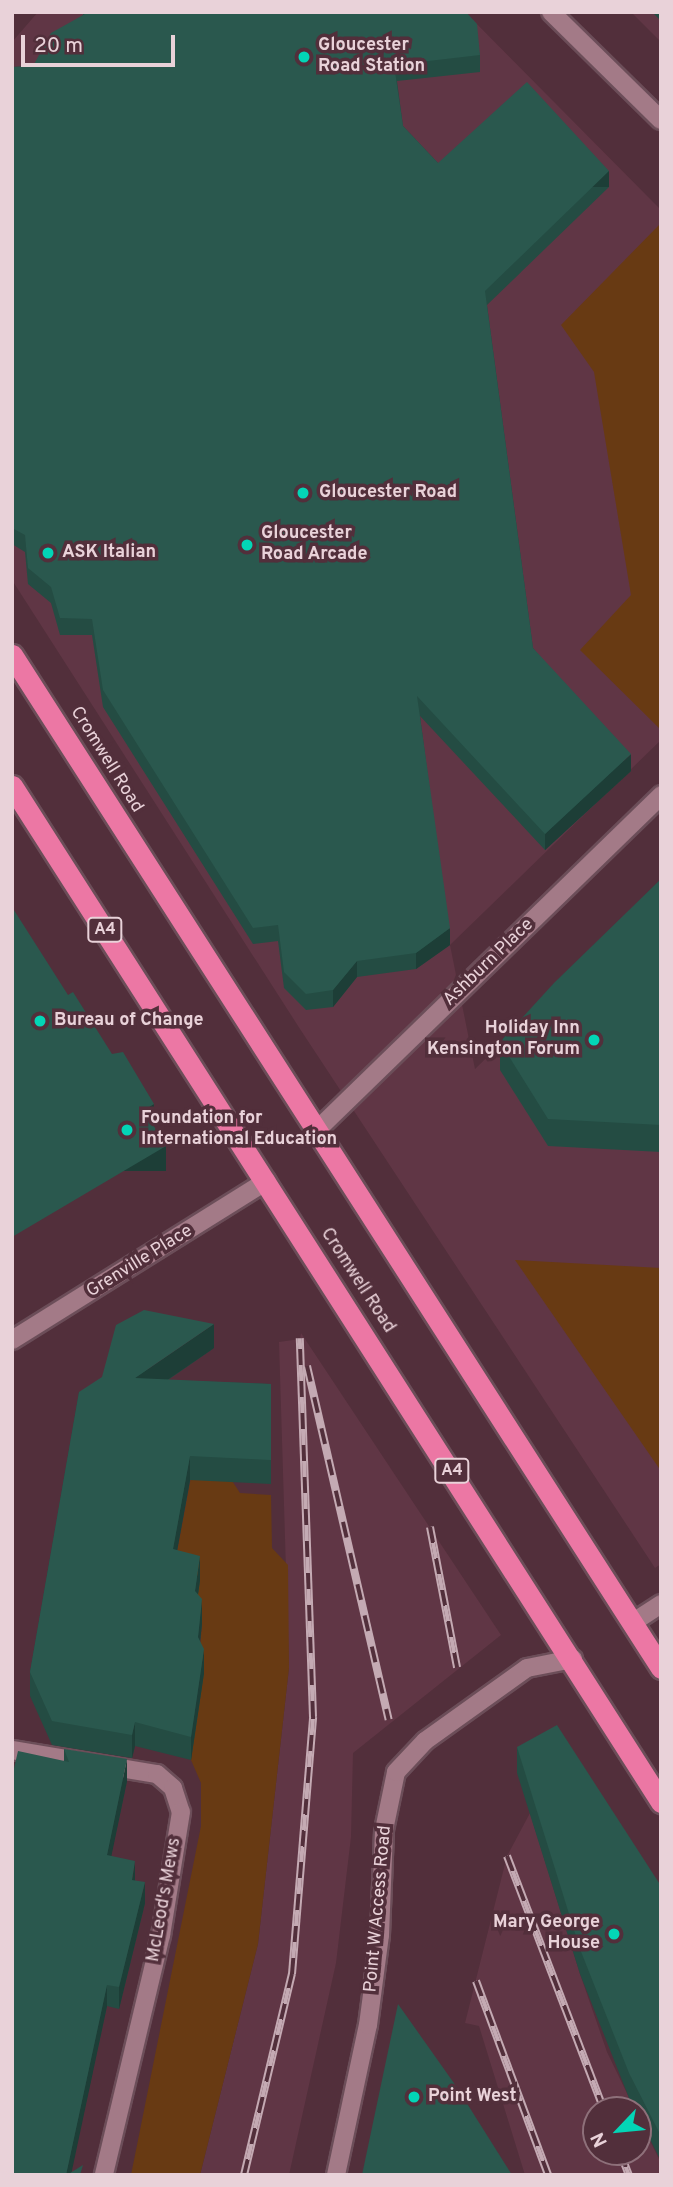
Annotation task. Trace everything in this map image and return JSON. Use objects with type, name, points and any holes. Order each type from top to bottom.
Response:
[{"type":"highway","name":"Cromwell Road","points":[[12,655],[661,1668]]},
{"type":"highway","name":"Cromwell Road","points":[[12,786],[573,1659],[661,1802]]},
{"type":"street","points":[[551,12],[661,120]]},
{"type":"street","name":"Ashburn Place","points":[[316,1131],[661,795]]},
{"type":"street","name":"Grenville Place","points":[[12,1340],[266,1181]]},
{"type":"street","points":[[632,1623],[661,1604]]},
{"type":"street","name":"Point W Access Road","points":[[335,2175],[368,2025],[380,1935],[384,1830],[396,1772],[425,1741],[527,1668],[573,1659]]},
{"type":"street","name":"McLeod's Mews","points":[[12,1750],[157,1774],[173,1788],[180,1812],[161,1935],[104,2175]]},
{"type":"shaded area","points":[[38,12],[465,12],[661,210],[661,740],[450,945],[475,1069],[661,887],[661,1564],[655,1568],[300,1029],[12,580],[12,42]]},
{"type":"shaded area","points":[[631,12],[661,12],[661,42]]},
{"type":"shaded area","points":[[661,223],[659,728],[580,650],[631,595],[594,372],[561,325]]},
{"type":"shaded area","points":[[515,1260],[661,1268],[661,1471]]},
{"type":"shaded area","points":[[301,1333],[501,1635],[353,1753],[351,1837],[336,1963],[289,2175],[200,2175],[258,1944],[289,1668],[279,1342],[300,1339]]},
{"type":"shaded area","points":[[197,1445],[223,1467],[240,1493],[271,1495],[272,1548],[288,1565],[289,1668],[258,1944],[200,2175],[131,2175],[201,1826],[201,1783],[191,1760],[202,1623],[173,1573]]},
{"type":"shaded area","points":[[530,1813],[607,2052],[628,2096],[582,2096],[582,2166],[652,2166],[652,2145],[661,2163],[661,2175],[525,2175],[479,2026],[465,2023],[507,1856]]},
{"type":"building","name":"Gloucester Road Arcade","points":[[84,12],[466,12],[477,24],[480,55],[394,65],[403,126],[438,163],[527,82],[609,171],[485,291],[533,648],[631,754],[545,834],[417,696],[450,928],[416,953],[357,961],[333,990],[306,994],[284,972],[278,925],[253,928],[103,690],[92,619],[60,618],[51,587],[28,568],[25,535],[12,528],[12,67],[33,66],[51,33],[85,14]]},
{"type":"building","name":"Holiday Inn Kensington Forum","points":[[661,879],[661,1125],[548,1119],[500,1042],[554,983]]},
{"type":"building","points":[[12,907],[68,995],[73,992],[112,1054],[123,1052],[154,1104],[144,1110],[166,1146],[12,1237]]},
{"type":"building","points":[[144,1310],[214,1324],[135,1378],[271,1384],[271,1460],[190,1456],[173,1549],[200,1556],[195,1591],[202,1599],[198,1637],[204,1649],[191,1737],[135,1722],[132,1735],[52,1721],[30,1672],[79,1392],[102,1377],[116,1325]]},
{"type":"building","points":[[557,1725],[661,1886],[661,2136],[652,2118],[652,2096],[641,2096],[629,2073],[580,1949],[517,1747]]},
{"type":"building","points":[[64,1749],[127,1759],[107,1855],[135,1861],[132,1880],[145,1882],[119,1987],[107,1985],[66,2175],[12,2175],[12,1777],[18,1751],[69,1762]]},
{"type":"building","name":"Point West","points":[[398,2004],[456,2086],[512,2175],[362,2175]]},
{"type":"building","points":[[83,2165],[80,2175],[67,2175]]},
{"type":"railway","points":[[244,2175],[292,1974],[313,1717],[300,1338]]},
{"type":"railway","points":[[307,1366],[389,1720]]},
{"type":"railway","points":[[430,1527],[457,1667]]},
{"type":"railway","points":[[507,1856],[599,2096]]},
{"type":"railway","points":[[476,1981],[548,2175]]},
{"type":"railway","points":[[625,2166],[629,2175]]},
{"type":"place","name":"Gloucester Road Station","points":[[304,57]]},
{"type":"place","name":"Gloucester Road","points":[[303,493]]},
{"type":"place","name":"Gloucester Road Arcade","points":[[247,545]]},
{"type":"place","name":"ASK Italian","points":[[48,553]]},
{"type":"place","name":"Bureau of Change","points":[[40,1021]]},
{"type":"place","name":"Holiday Inn Kensington Forum","points":[[594,1040]]},
{"type":"place","name":"Foundation for International Education","points":[[127,1130]]},
{"type":"place","name":"Mary George House","points":[[614,1934]]},
{"type":"place","name":"Point West","points":[[414,2097]]}]
